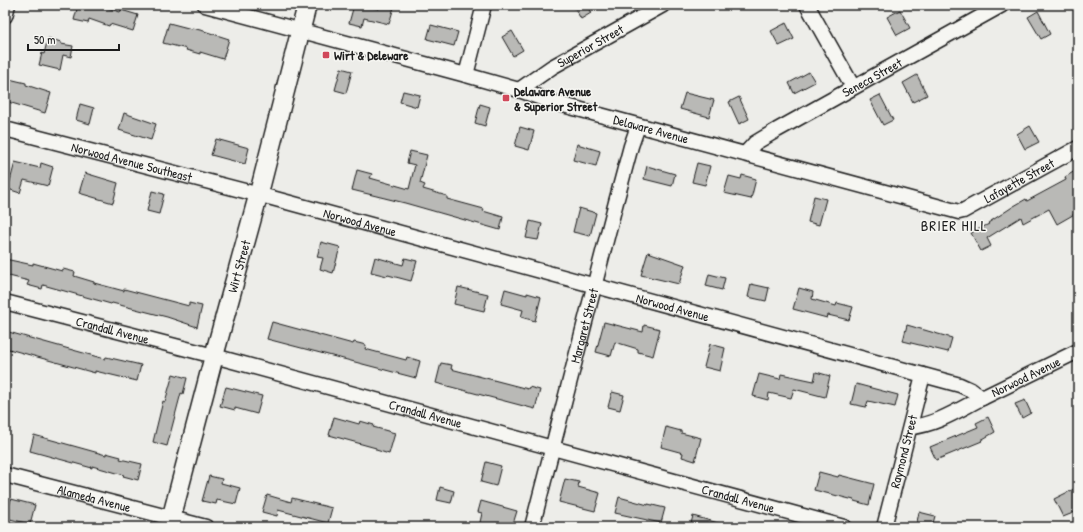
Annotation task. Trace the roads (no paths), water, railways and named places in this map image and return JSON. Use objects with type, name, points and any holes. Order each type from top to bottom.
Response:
[{"type":"main road","name":"Wirt Street","points":[[171,522],[307,5]]},
{"type":"street","points":[[5,16],[8,5]]},
{"type":"street","name":"Delaware Avenue","points":[[205,5],[466,74],[552,102],[959,212]]},
{"type":"street","points":[[466,74],[484,5]]},
{"type":"street","name":"Superior Street","points":[[519,90],[552,67],[663,5]]},
{"type":"street","points":[[807,5],[853,87]]},
{"type":"street","name":"Seneca Street","points":[[745,154],[755,143],[1002,5]]},
{"type":"street","name":"Margaret Street","points":[[532,527],[616,202],[638,126]]},
{"type":"street","name":"Norwood Avenue Southeast","points":[[5,129],[258,194]]},
{"type":"street","name":"Lafayette Street","points":[[959,212],[1078,148]]},
{"type":"street","name":"Norwood Avenue","points":[[258,194],[923,375],[971,390],[982,398],[1078,351]]},
{"type":"street","name":"Crandall Avenue","points":[[5,302],[214,356],[844,527]]},
{"type":"street","name":"Raymond Street","points":[[884,527],[911,427],[923,375]]},
{"type":"street","points":[[911,427],[931,424],[982,398]]},
{"type":"street","name":"Alameda Avenue","points":[[5,475],[171,522],[206,527]]},
{"type":"place","name":"Wirt & Deleware","points":[[326,55]]},
{"type":"place","name":"Delaware Avenue & Superior Street","points":[[506,98]]},
{"type":"district","name":"BRIER HILL","points":[[954,226]]}]
